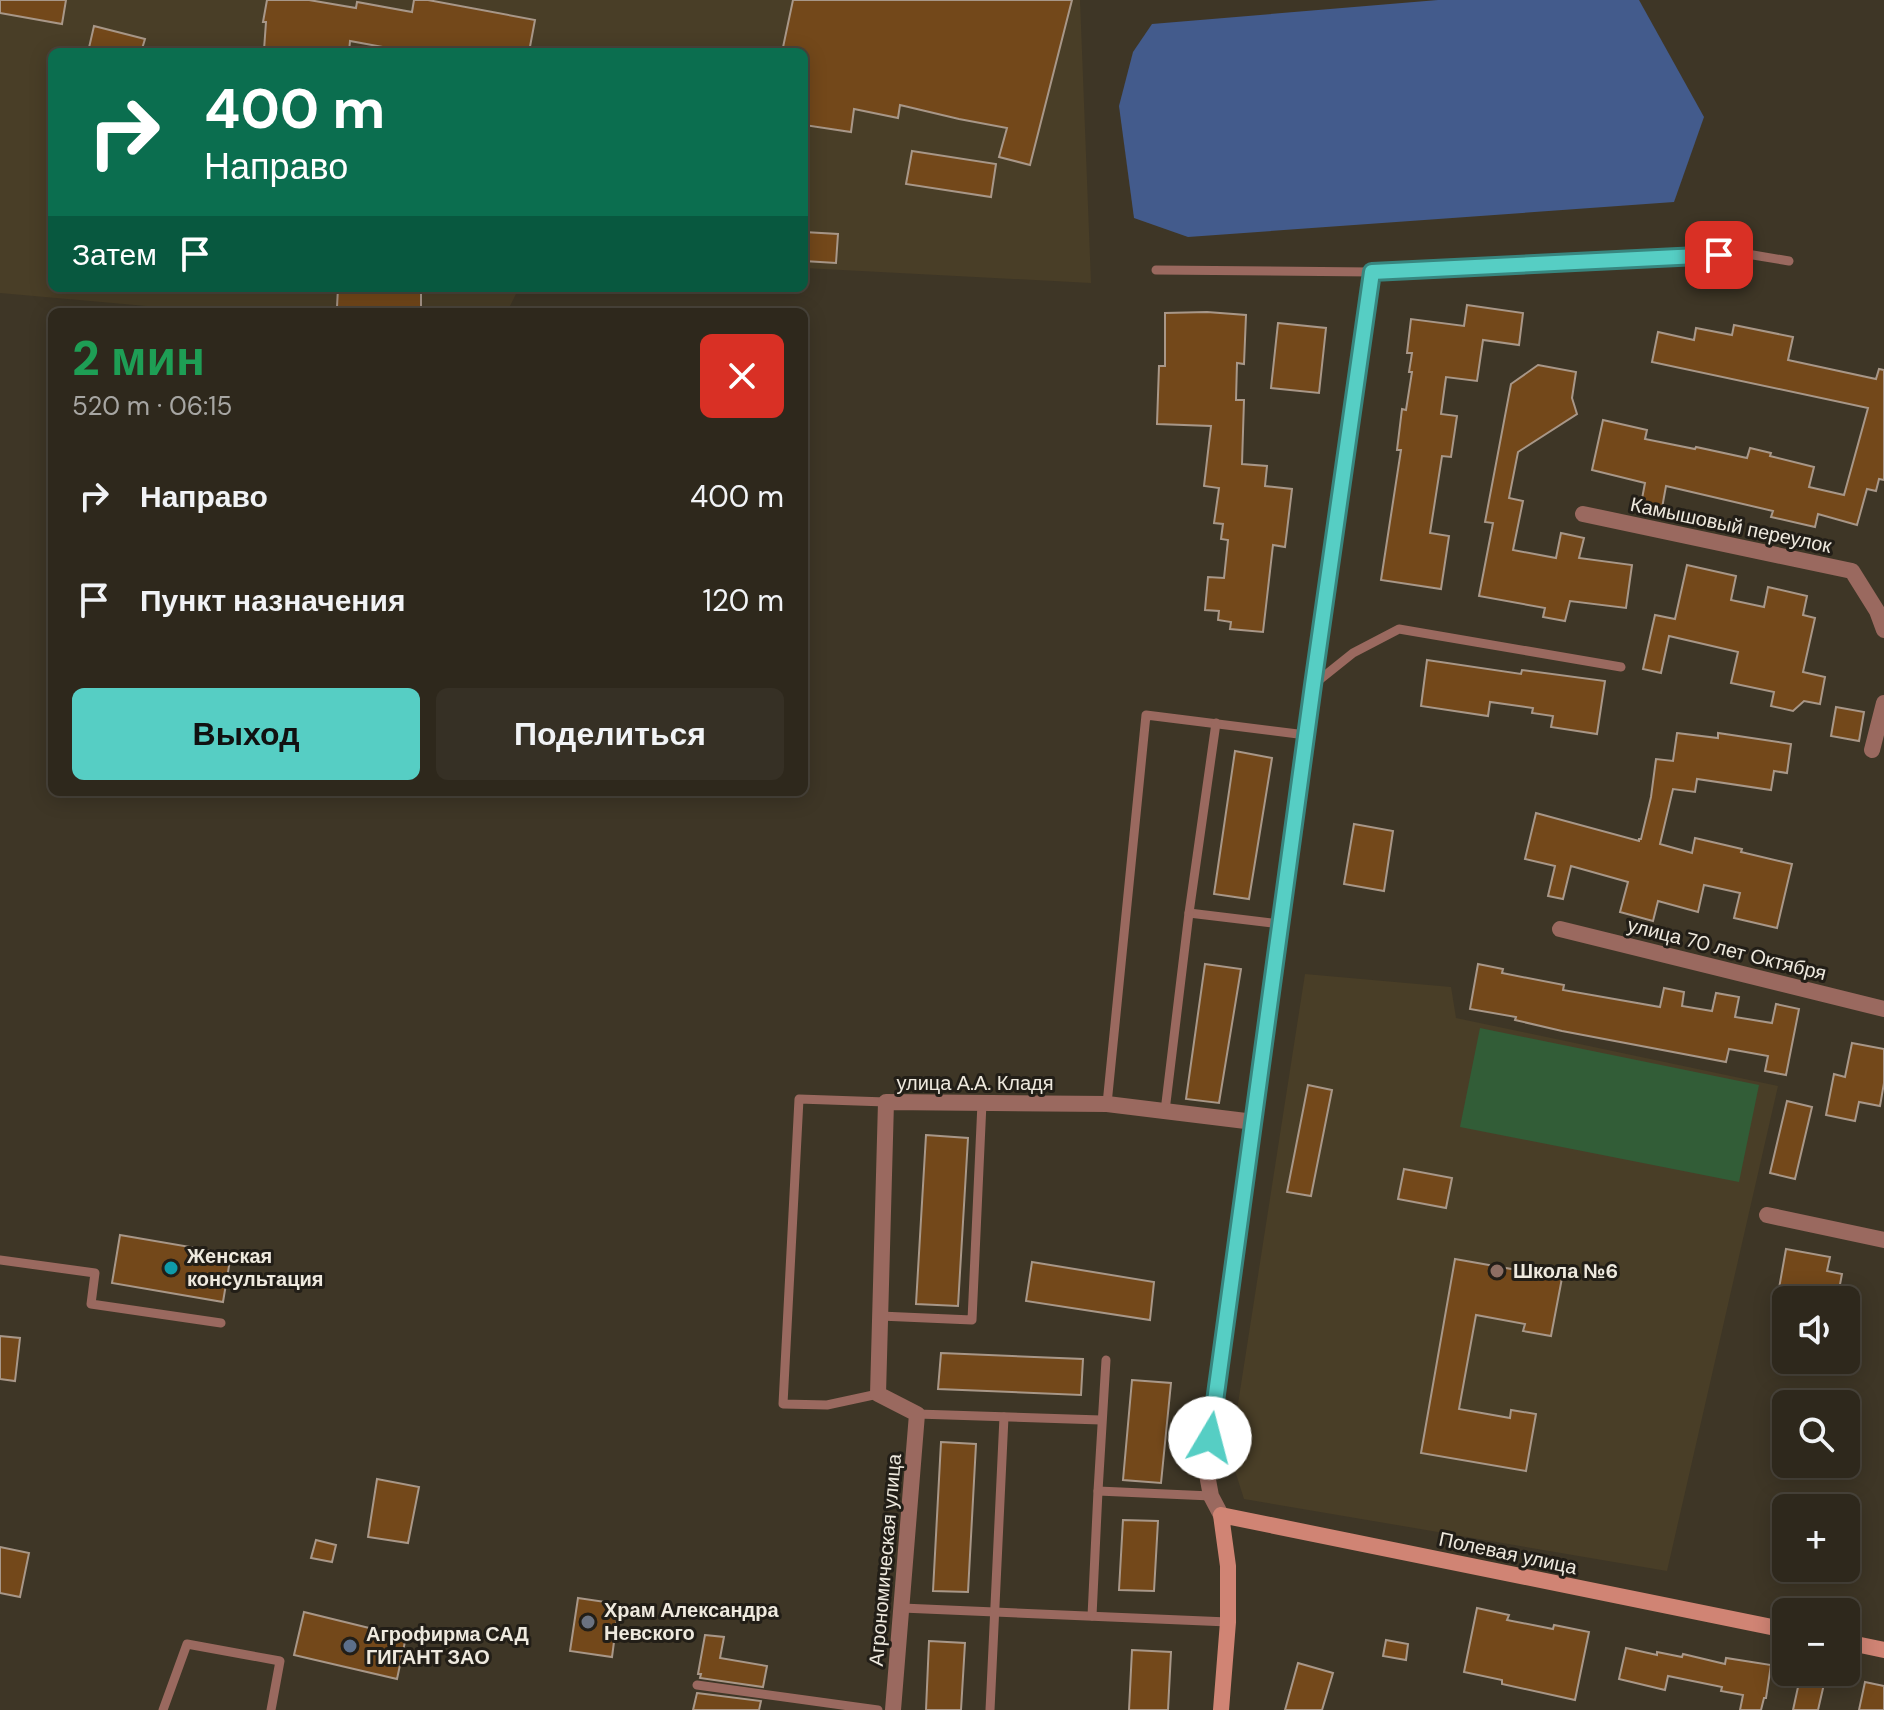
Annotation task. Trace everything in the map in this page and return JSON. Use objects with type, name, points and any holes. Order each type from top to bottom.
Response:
[{"type":"street","points":[[1221,1710],[1228,1622],[1228,1566],[1221,1515],[1211,1496],[1206,1469],[1372,272]]},
{"type":"street","name":"Камышовый переулок","points":[[1583,514],[1852,571],[1877,611],[1884,630]]},
{"type":"street","points":[[1872,750],[1884,703]]},
{"type":"street","name":"улица 70 лет Октября","points":[[1560,929],[1884,1009]]},
{"type":"street","name":"улица А.А. Кладя","points":[[878,1394],[886,1102],[1107,1104],[1254,1122]]},
{"type":"street","points":[[1767,1215],[1884,1240]]},
{"type":"street","points":[[878,1394],[917,1414]]},
{"type":"street","name":"Агрономическая улица","points":[[893,1710],[917,1414]]},
{"type":"street","name":"Полевая улица","points":[[1221,1515],[1772,1627]]},
{"type":"street","points":[[1860,1645],[1884,1650]]},
{"type":"lane","points":[[1156,270],[1372,272],[1747,254],[1789,261]]},
{"type":"lane","points":[[1313,685],[1353,653],[1399,629],[1621,667]]},
{"type":"lane","points":[[1107,1104],[1146,715],[1306,735]]},
{"type":"lane","points":[[1165,1111],[1216,723]]},
{"type":"lane","points":[[1189,913],[1281,924]]},
{"type":"lane","points":[[878,1394],[827,1405],[783,1404],[799,1099],[886,1102]]},
{"type":"lane","points":[[880,1316],[972,1320],[982,1103]]},
{"type":"lane","points":[[0,1260],[95,1273],[91,1304],[221,1323]]},
{"type":"lane","points":[[1092,1616],[1106,1360]]},
{"type":"lane","points":[[917,1414],[1101,1420]]},
{"type":"lane","points":[[990,1710],[1004,1417]]},
{"type":"lane","points":[[1098,1491],[1211,1496]]},
{"type":"lane","points":[[902,1608],[1228,1622]]},
{"type":"lane","points":[[163,1710],[187,1644],[280,1661],[271,1710]]},
{"type":"lane","points":[[697,1685],[878,1710]]},
{"type":"shaded area","points":[[0,0],[1080,0],[1091,283],[808,268],[808,48],[48,48],[48,292],[517,292],[509,308],[169,308],[0,293]]},
{"type":"shaded area","name":"Школа №6","points":[[1305,974],[1451,987],[1456,1018],[1778,1086],[1667,1571],[1244,1499],[1230,1455]]},
{"type":"green space","points":[[1480,1028],[1759,1085],[1739,1182],[1460,1127]]},
{"type":"water","points":[[1438,0],[1639,0],[1704,117],[1674,202],[1188,237],[1134,218],[1119,106],[1133,52],[1152,24]]},
{"type":"building","points":[[0,0],[66,0],[62,24],[0,13]]},
{"type":"building","points":[[267,0],[309,0],[356,8],[357,2],[412,12],[414,0],[428,0],[535,20],[530,48],[383,48],[350,41],[349,48],[264,48],[266,22],[263,22]]},
{"type":"building","points":[[793,0],[1072,0],[1030,165],[999,157],[1007,128],[900,105],[898,118],[854,109],[851,132],[808,126],[808,48],[783,48]]},
{"type":"building","points":[[94,26],[145,39],[142,48],[89,48]]},
{"type":"building","points":[[912,151],[996,164],[991,197],[906,184]]},
{"type":"building","points":[[808,232],[838,234],[836,263],[808,261]]},
{"type":"building","points":[[338,292],[421,292],[421,307],[337,307]]},
{"type":"building","points":[[1467,305],[1523,313],[1519,345],[1483,340],[1477,381],[1446,377],[1441,414],[1457,416],[1451,457],[1442,456],[1430,533],[1449,536],[1441,589],[1381,580],[1401,450],[1397,450],[1402,409],[1406,410],[1412,372],[1409,372],[1412,353],[1407,353],[1411,319],[1464,326]]},
{"type":"building","points":[[1165,313],[1246,315],[1244,364],[1237,363],[1236,400],[1244,400],[1242,464],[1267,466],[1265,486],[1292,489],[1285,547],[1273,545],[1263,632],[1230,629],[1231,622],[1218,620],[1219,611],[1205,610],[1208,577],[1224,578],[1228,540],[1221,539],[1223,524],[1214,523],[1219,488],[1204,486],[1211,426],[1157,424],[1159,366],[1165,366]]},
{"type":"building","points":[[1278,323],[1326,328],[1319,393],[1271,388]]},
{"type":"building","points":[[1734,325],[1793,337],[1788,360],[1876,379],[1879,369],[1884,370],[1884,480],[1879,479],[1876,491],[1867,489],[1857,525],[1818,514],[1815,527],[1771,517],[1773,511],[1666,486],[1662,508],[1641,504],[1645,483],[1592,470],[1603,420],[1647,430],[1645,439],[1695,449],[1747,458],[1750,448],[1771,453],[1770,456],[1814,467],[1809,487],[1844,495],[1868,408],[1652,362],[1658,332],[1694,340],[1696,328],[1732,335]]},
{"type":"building","points":[[1538,365],[1576,372],[1572,398],[1577,414],[1518,452],[1509,498],[1523,501],[1513,550],[1556,558],[1561,533],[1584,538],[1579,558],[1632,565],[1626,608],[1570,601],[1565,621],[1543,617],[1545,608],[1479,596],[1493,523],[1485,522],[1511,384]]},
{"type":"building","points":[[1687,565],[1736,576],[1731,600],[1764,607],[1768,587],[1807,596],[1803,615],[1815,618],[1803,672],[1825,677],[1820,704],[1804,701],[1793,711],[1771,706],[1774,692],[1731,683],[1738,652],[1669,636],[1661,673],[1643,669],[1655,615],[1675,619]]},
{"type":"building","points":[[1427,660],[1521,674],[1522,670],[1605,681],[1597,734],[1551,727],[1553,716],[1532,713],[1533,708],[1490,702],[1488,716],[1421,706]]},
{"type":"building","points":[[1836,707],[1864,712],[1859,741],[1831,736]]},
{"type":"building","points":[[1677,733],[1718,738],[1718,733],[1791,744],[1787,773],[1774,771],[1771,790],[1697,779],[1695,792],[1673,789],[1660,844],[1692,853],[1695,838],[1792,864],[1777,928],[1734,918],[1740,893],[1704,885],[1698,912],[1658,901],[1653,921],[1620,912],[1628,882],[1571,866],[1563,899],[1548,896],[1555,866],[1525,859],[1536,813],[1639,841],[1651,797],[1656,759],[1673,761]]},
{"type":"building","points":[[1235,751],[1272,758],[1249,899],[1214,894]]},
{"type":"building","points":[[1354,824],[1393,831],[1384,891],[1344,884]]},
{"type":"building","points":[[1205,964],[1241,969],[1219,1103],[1186,1099]]},
{"type":"building","points":[[1478,964],[1503,969],[1502,973],[1564,985],[1563,990],[1660,1007],[1664,988],[1684,992],[1682,1006],[1712,1011],[1716,993],[1739,997],[1735,1017],[1772,1023],[1776,1004],[1799,1009],[1786,1075],[1765,1071],[1768,1056],[1729,1049],[1726,1062],[1562,1031],[1515,1020],[1516,1017],[1470,1009]]},
{"type":"building","points":[[1852,1043],[1884,1049],[1880,1106],[1859,1102],[1855,1121],[1826,1115],[1834,1074],[1845,1077]]},
{"type":"building","points":[[1308,1085],[1332,1090],[1311,1196],[1287,1192]]},
{"type":"building","points":[[1787,1101],[1812,1107],[1795,1179],[1770,1173]]},
{"type":"building","points":[[926,1135],[968,1138],[958,1306],[916,1304]]},
{"type":"building","points":[[1404,1169],[1452,1178],[1446,1208],[1398,1199]]},
{"type":"building","name":"Женская консультация","points":[[120,1235],[231,1254],[223,1302],[112,1283]]},
{"type":"building","points":[[1786,1249],[1830,1257],[1827,1271],[1842,1274],[1840,1286],[1779,1286]]},
{"type":"building","points":[[1455,1259],[1562,1278],[1551,1336],[1523,1331],[1525,1324],[1476,1315],[1459,1409],[1510,1418],[1511,1410],[1536,1414],[1526,1471],[1421,1453]]},
{"type":"building","points":[[1032,1262],[1154,1282],[1150,1320],[1026,1301]]},
{"type":"building","points":[[0,1336],[20,1338],[15,1381],[0,1379]]},
{"type":"building","points":[[941,1353],[1083,1359],[1081,1395],[938,1389]]},
{"type":"building","points":[[1132,1380],[1171,1383],[1161,1483],[1123,1480]]},
{"type":"building","points":[[941,1442],[976,1444],[968,1592],[933,1591]]},
{"type":"building","points":[[377,1479],[419,1487],[408,1543],[368,1537]]},
{"type":"building","points":[[1123,1520],[1158,1521],[1154,1591],[1119,1590]]},
{"type":"building","points":[[316,1540],[336,1545],[332,1562],[311,1558]]},
{"type":"building","points":[[0,1547],[29,1553],[20,1597],[0,1593]]},
{"type":"building","points":[[578,1598],[619,1604],[612,1657],[570,1651]]},
{"type":"building","points":[[1477,1608],[1509,1615],[1507,1620],[1589,1632],[1575,1700],[1464,1672]]},
{"type":"building","name":"Агрофирма САД ГИГАНТ ЗАО","points":[[304,1612],[406,1637],[397,1679],[294,1655]]},
{"type":"building","points":[[705,1635],[724,1637],[720,1658],[767,1666],[763,1687],[700,1678],[701,1674],[698,1674]]},
{"type":"building","points":[[1386,1640],[1408,1644],[1406,1660],[1383,1656]]},
{"type":"building","points":[[929,1641],[965,1643],[961,1710],[926,1710]]},
{"type":"building","points":[[1626,1648],[1657,1655],[1657,1652],[1682,1657],[1683,1654],[1725,1664],[1726,1658],[1771,1665],[1766,1698],[1761,1710],[1740,1710],[1743,1695],[1721,1691],[1722,1687],[1668,1676],[1665,1690],[1619,1679]]},
{"type":"building","points":[[1132,1650],[1171,1652],[1168,1710],[1129,1710]]},
{"type":"building","points":[[1298,1663],[1333,1673],[1322,1710],[1285,1710]]},
{"type":"building","points":[[1865,1682],[1884,1686],[1884,1710],[1859,1710]]},
{"type":"building","points":[[1798,1686],[1824,1686],[1818,1710],[1793,1710]]},
{"type":"building","points":[[697,1693],[761,1701],[759,1710],[693,1710]]},
{"type":"place","name":"Женская консультация","points":[[171,1268]]},
{"type":"place","name":"Школа №6","points":[[1497,1271]]},
{"type":"place","name":"Храм Александра Невского","points":[[588,1622]]},
{"type":"place","name":"Агрофирма САД ГИГАНТ ЗАО","points":[[350,1646]]},
{"type":"route","points":[[1210,1438],[1372,272],[1719,255]]}]
